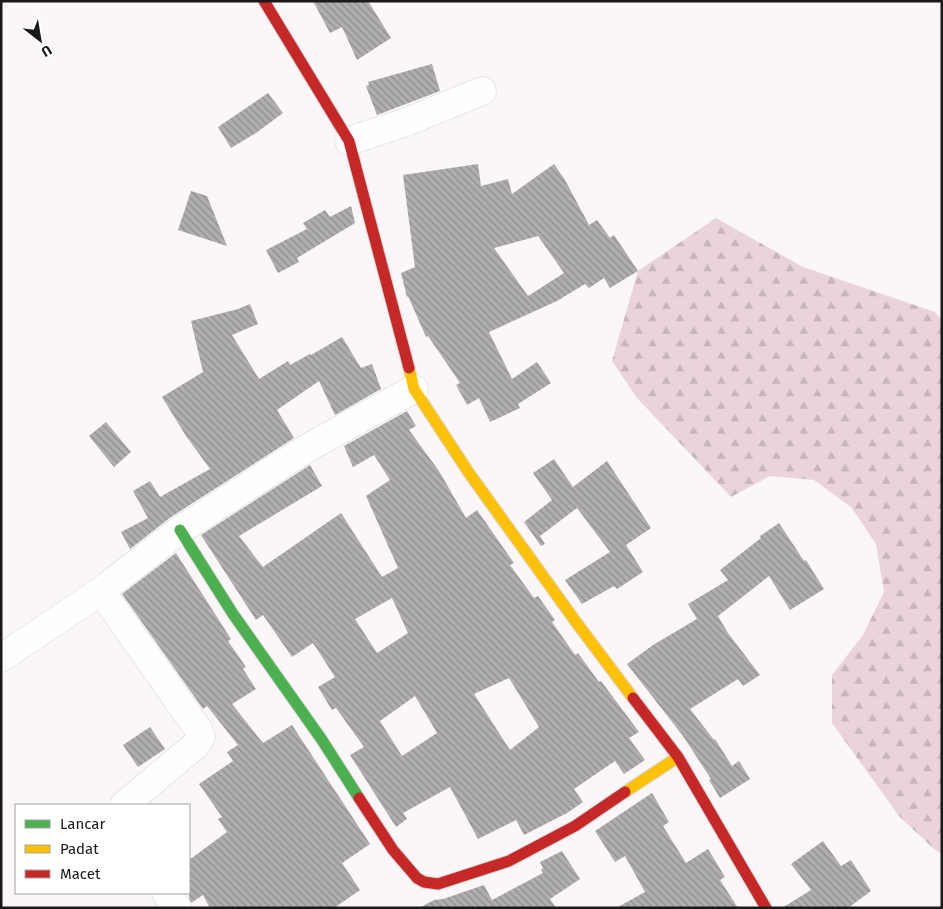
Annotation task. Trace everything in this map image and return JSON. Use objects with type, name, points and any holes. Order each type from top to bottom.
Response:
[{"type":"street","points":[[264,1],[349,141],[414,389],[469,473],[564,606],[678,758],[766,908]]},
{"type":"street","points":[[349,141],[409,121],[482,91]]},
{"type":"street","points":[[1,658],[102,591],[180,530],[309,447],[414,389]]},
{"type":"street","points":[[180,530],[241,626],[277,674],[333,758],[366,812],[419,880],[430,884],[438,884],[509,861],[575,826],[678,758]]},
{"type":"street","points":[[102,591],[198,729],[201,737],[197,744],[125,804]]},
{"type":"street","points":[[167,894],[177,908]]},
{"type":"green space","points":[[716,218],[803,267],[935,312],[942,320],[942,854],[934,849],[899,816],[832,723],[832,675],[863,635],[884,592],[876,544],[851,507],[814,480],[770,476],[731,497],[637,398],[612,361],[638,271]]},
{"type":"building","points":[[313,1],[368,1],[391,38],[357,60],[342,27],[330,33]]},
{"type":"building","points":[[432,64],[440,91],[377,115],[366,86],[369,85],[368,82]]},
{"type":"building","points":[[268,93],[283,113],[256,133],[231,148],[218,127]]},
{"type":"building","points":[[478,164],[481,186],[508,179],[512,194],[554,164],[565,180],[589,225],[597,220],[610,238],[614,235],[638,271],[610,288],[604,278],[589,288],[585,284],[557,301],[489,332],[512,379],[537,362],[551,383],[518,404],[520,408],[490,422],[479,398],[467,405],[456,385],[460,383],[428,336],[426,337],[407,297],[401,273],[415,267],[403,175]],"holes":[[[538,236],[564,273],[528,296],[494,248]]]},
{"type":"building","points":[[191,191],[207,196],[227,246],[178,230]]},
{"type":"building","points":[[351,206],[355,223],[297,258],[299,262],[278,273],[266,250],[307,229],[303,223],[325,210],[330,217]]},
{"type":"building","points":[[250,304],[258,324],[232,335],[259,379],[288,361],[290,365],[342,337],[361,368],[372,364],[381,389],[335,415],[319,381],[277,410],[294,438],[171,517],[130,549],[121,532],[148,518],[133,491],[150,481],[160,497],[210,469],[186,436],[162,397],[203,372],[191,321]]},
{"type":"building","points":[[407,411],[416,426],[409,430],[439,471],[466,518],[477,510],[514,563],[510,565],[534,598],[538,596],[555,620],[552,622],[575,655],[578,653],[639,732],[629,738],[645,760],[624,774],[615,761],[574,789],[583,802],[567,813],[524,835],[516,820],[478,839],[450,787],[403,813],[407,819],[396,827],[350,755],[364,747],[336,708],[332,710],[318,687],[335,677],[313,643],[292,657],[263,615],[256,620],[201,535],[310,465],[322,486],[239,536],[263,567],[341,513],[382,577],[398,568],[366,496],[390,480],[374,455],[353,467],[344,446]],"holes":[[[392,598],[408,633],[377,653],[355,619]],[[509,678],[539,727],[510,750],[474,694]],[[415,696],[437,733],[402,756],[380,721]]]},
{"type":"building","points":[[106,422],[131,452],[114,467],[89,436]]},
{"type":"building","points":[[554,459],[573,487],[607,461],[651,528],[626,545],[643,572],[617,589],[614,586],[582,604],[565,580],[610,552],[577,508],[540,536],[545,544],[541,546],[524,522],[552,500],[533,473]]},
{"type":"building","points":[[779,523],[824,589],[790,610],[769,576],[718,616],[728,633],[760,675],[743,686],[738,679],[690,709],[715,739],[732,766],[739,761],[750,779],[720,798],[709,780],[711,779],[683,736],[627,664],[653,645],[697,619],[688,604],[728,580],[720,570],[761,538],[760,536]]},
{"type":"building","points":[[176,553],[231,639],[228,641],[246,667],[243,669],[256,689],[232,704],[263,743],[292,725],[370,844],[342,863],[360,890],[334,908],[210,908],[203,895],[191,903],[189,898],[190,859],[227,832],[218,819],[222,817],[199,784],[233,761],[227,752],[238,745],[207,706],[203,709],[122,594]]},
{"type":"building","points":[[150,727],[165,749],[138,767],[123,745]]},
{"type":"building","points":[[652,793],[669,822],[663,826],[686,863],[708,849],[725,877],[720,880],[738,908],[616,908],[645,892],[625,856],[615,862],[595,831]]},
{"type":"building","points":[[823,841],[841,866],[851,860],[871,891],[848,908],[782,908],[811,890],[791,864]]},
{"type":"building","points":[[562,851],[580,879],[550,899],[556,908],[419,908],[434,900],[443,899],[484,885],[492,900],[543,873],[540,862]]},
{"type":"traffic: fast","points":[[180,530],[233,614],[322,740],[359,798]]},
{"type":"traffic: slow","points":[[409,368],[414,389],[469,473],[633,698]]},
{"type":"traffic: slow","points":[[625,792],[678,757]]},
{"type":"traffic: jam","points":[[264,1],[349,141],[409,368]]},
{"type":"traffic: jam","points":[[633,698],[678,757],[766,908]]},
{"type":"traffic: jam","points":[[359,798],[393,850],[417,878],[424,882],[438,884],[509,861],[575,826],[625,792]]}]
